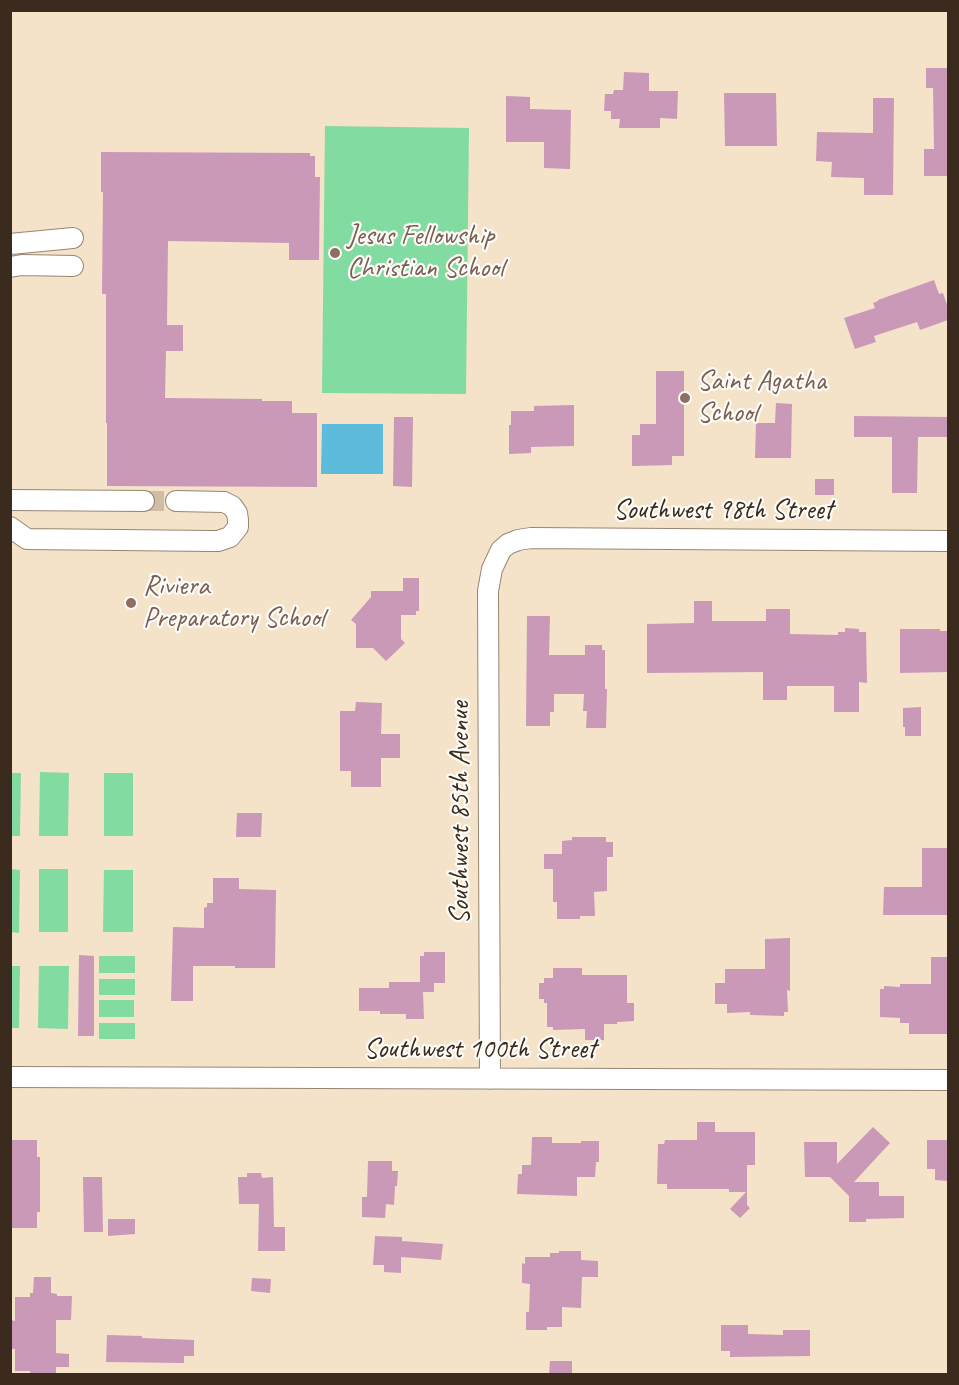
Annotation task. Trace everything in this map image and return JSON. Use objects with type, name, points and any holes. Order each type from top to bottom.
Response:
[{"type":"street","points":[[10,244],[73,238]]},
{"type":"street","points":[[10,267],[22,265],[74,266]]},
{"type":"street","points":[[16,500],[144,501]]},
{"type":"street","points":[[10,527],[27,539],[218,541],[230,537],[238,527],[237,513],[232,506],[224,502],[176,501]]},
{"type":"street","name":"Southwest 98th Street","points":[[501,550],[508,544],[531,538],[948,541]]},
{"type":"street","name":"Southwest 85th Avenue","points":[[489,1079],[488,591],[492,569],[501,550]]},
{"type":"street","name":"Southwest 100th Street","points":[[10,1077],[948,1080]]},
{"type":"green space","points":[[325,126],[469,128],[466,394],[322,393]]},
{"type":"green space","points":[[40,772],[69,773],[68,836],[39,836]]},
{"type":"green space","points":[[11,773],[21,773],[20,836],[11,836]]},
{"type":"green space","points":[[104,773],[133,773],[133,836],[104,836]]},
{"type":"green space","points":[[11,869],[20,870],[19,933],[11,932]]},
{"type":"green space","points":[[39,869],[68,869],[68,932],[39,932]]},
{"type":"green space","points":[[104,870],[133,870],[133,932],[103,932]]},
{"type":"green space","points":[[99,956],[135,956],[135,973],[99,973]]},
{"type":"green space","points":[[11,966],[20,966],[19,1028],[11,1028]]},
{"type":"green space","points":[[39,966],[69,966],[68,1029],[38,1028]]},
{"type":"green space","points":[[99,979],[135,979],[135,995],[99,995]]},
{"type":"green space","points":[[99,1000],[134,1000],[134,1017],[99,1017]]},
{"type":"green space","points":[[99,1023],[135,1023],[135,1039],[99,1039]]},
{"type":"water","points":[[322,424],[383,424],[383,474],[321,474]]},
{"type":"building","points":[[926,68],[947,68],[948,176],[924,176],[924,149],[934,149],[933,88],[926,88]]},
{"type":"building","points":[[624,72],[649,73],[649,91],[678,91],[677,119],[660,118],[660,128],[619,128],[620,119],[611,119],[611,111],[604,111],[605,94],[613,94],[614,90],[623,90]]},
{"type":"building","points":[[724,93],[776,93],[777,146],[725,146]]},
{"type":"building","points":[[506,96],[530,97],[530,109],[571,110],[570,169],[544,168],[544,142],[506,142]]},
{"type":"building","points":[[873,98],[894,98],[893,195],[864,195],[864,178],[831,177],[832,162],[816,161],[817,132],[873,133]]},
{"type":"building","points":[[101,152],[310,153],[310,156],[315,156],[315,177],[320,177],[319,260],[289,260],[289,243],[168,241],[167,325],[183,325],[183,351],[166,351],[165,398],[292,401],[292,413],[317,413],[317,487],[107,486],[106,294],[102,294]]},
{"type":"building","points":[[934,280],[939,294],[943,293],[948,308],[948,320],[920,330],[917,322],[874,336],[876,342],[855,349],[844,318],[875,308],[873,303],[878,300]]},
{"type":"building","points":[[656,371],[684,371],[684,456],[672,456],[672,465],[632,466],[632,435],[640,435],[640,424],[656,424]]},
{"type":"building","points":[[776,403],[792,404],[791,458],[755,458],[756,423],[775,423]]},
{"type":"building","points":[[574,405],[574,446],[531,447],[531,453],[509,454],[511,411],[534,411],[534,406]]},
{"type":"building","points":[[854,416],[948,417],[948,437],[918,437],[917,493],[892,493],[892,437],[854,437]]},
{"type":"building","points":[[394,417],[413,417],[412,487],[393,486]]},
{"type":"building","points":[[815,479],[834,479],[834,495],[815,495]]},
{"type":"building","points":[[403,578],[419,578],[419,611],[416,611],[416,615],[401,615],[401,639],[405,643],[386,661],[373,648],[356,648],[356,624],[351,620],[371,597],[371,591],[403,591]]},
{"type":"building","points":[[694,601],[712,601],[712,621],[766,621],[766,609],[790,609],[790,634],[838,635],[838,632],[845,632],[845,628],[866,632],[867,683],[859,682],[859,712],[834,712],[834,686],[787,686],[787,700],[763,700],[763,672],[647,673],[647,624],[694,623]]},
{"type":"building","points":[[527,616],[550,616],[549,655],[585,655],[585,645],[602,645],[602,650],[605,650],[605,689],[607,689],[606,728],[586,728],[587,711],[583,711],[584,694],[554,694],[554,712],[550,712],[550,726],[526,726]]},
{"type":"building","points":[[900,629],[948,631],[948,672],[900,673]]},
{"type":"building","points":[[356,702],[382,703],[381,734],[400,734],[400,758],[381,758],[381,787],[351,787],[351,771],[340,771],[340,711],[355,711]]},
{"type":"building","points":[[921,707],[921,736],[905,736],[903,708]]},
{"type":"building","points":[[237,813],[262,813],[261,837],[236,837]]},
{"type":"building","points":[[572,837],[606,837],[606,842],[613,842],[613,857],[607,857],[607,891],[594,892],[595,916],[580,916],[580,919],[557,919],[557,902],[553,902],[553,869],[544,869],[544,854],[562,854],[562,841],[572,840]]},
{"type":"building","points":[[922,848],[948,848],[948,915],[883,915],[884,887],[922,887]]},
{"type":"building","points":[[213,878],[239,878],[239,889],[276,890],[275,968],[193,966],[193,1001],[171,1001],[173,927],[204,928],[204,908],[207,907],[207,903],[213,903]]},
{"type":"building","points":[[790,938],[790,991],[787,990],[788,1012],[784,1012],[784,1016],[750,1015],[750,1012],[727,1013],[727,1004],[715,1004],[715,983],[725,983],[725,969],[765,969],[765,939]]},
{"type":"building","points":[[424,952],[445,952],[445,983],[434,983],[434,992],[423,992],[424,1019],[406,1019],[406,1014],[359,1011],[359,988],[389,988],[389,982],[420,982],[420,956],[424,956]]},
{"type":"building","points":[[79,955],[94,956],[94,1036],[78,1036]]},
{"type":"building","points":[[931,957],[948,957],[948,1034],[909,1034],[909,1023],[900,1023],[900,1018],[880,1017],[880,989],[884,989],[884,986],[900,987],[900,984],[931,984]]},
{"type":"building","points":[[553,968],[582,968],[582,975],[627,975],[627,1003],[634,1003],[634,1021],[604,1024],[604,1040],[585,1040],[585,1029],[553,1030],[553,1027],[547,1027],[547,1003],[544,1003],[544,999],[539,999],[539,983],[544,983],[544,978],[553,978]]},
{"type":"building","points":[[697,1122],[715,1122],[715,1132],[755,1132],[755,1165],[747,1165],[747,1205],[750,1208],[740,1218],[730,1209],[746,1192],[729,1192],[729,1189],[667,1189],[667,1184],[657,1184],[658,1144],[664,1144],[665,1140],[697,1140]]},
{"type":"building","points":[[873,1127],[890,1143],[854,1182],[879,1182],[879,1196],[904,1196],[904,1218],[849,1222],[849,1196],[830,1177],[805,1177],[804,1142],[837,1142],[837,1164]]},
{"type":"building","points":[[532,1137],[552,1137],[552,1143],[599,1141],[599,1162],[596,1162],[595,1177],[577,1177],[577,1196],[517,1194],[518,1174],[522,1174],[522,1165],[531,1165]]},
{"type":"building","points":[[10,1140],[37,1140],[37,1157],[40,1157],[40,1212],[37,1212],[37,1228],[10,1228]]},
{"type":"building","points":[[927,1140],[948,1140],[948,1181],[935,1180],[935,1169],[927,1169]]},
{"type":"building","points":[[368,1161],[392,1161],[392,1171],[398,1171],[394,1205],[386,1204],[385,1218],[362,1217],[362,1197],[367,1197]]},
{"type":"building","points":[[247,1173],[261,1173],[262,1178],[273,1177],[274,1227],[285,1227],[285,1251],[258,1251],[259,1204],[239,1204],[238,1177],[247,1177]]},
{"type":"building","points":[[83,1177],[102,1177],[103,1232],[84,1232]]},
{"type":"building","points":[[108,1219],[135,1219],[135,1234],[108,1236]]},
{"type":"building","points":[[375,1236],[402,1237],[402,1241],[443,1244],[441,1260],[401,1257],[401,1273],[384,1272],[384,1265],[373,1265]]},
{"type":"building","points":[[559,1251],[581,1251],[581,1260],[598,1261],[598,1277],[582,1277],[581,1308],[562,1307],[562,1327],[526,1330],[530,1284],[522,1283],[522,1263],[525,1264],[525,1257],[550,1257],[550,1253],[559,1253]]},
{"type":"building","points":[[34,1277],[51,1277],[51,1293],[57,1296],[72,1296],[71,1320],[56,1320],[56,1353],[69,1354],[69,1367],[56,1367],[56,1374],[30,1374],[30,1371],[15,1371],[15,1349],[11,1349],[10,1326],[11,1320],[15,1321],[15,1297],[30,1297],[30,1293],[33,1293]]},
{"type":"building","points":[[252,1278],[271,1279],[270,1293],[251,1291]]},
{"type":"building","points":[[721,1325],[748,1325],[748,1334],[783,1335],[783,1330],[810,1330],[810,1356],[730,1357],[730,1351],[721,1351]]},
{"type":"building","points":[[107,1335],[194,1340],[194,1356],[184,1356],[184,1363],[106,1362]]},
{"type":"building","points":[[550,1361],[572,1361],[572,1374],[549,1374]]},
{"type":"tunnel","points":[[144,501],[176,501]]},
{"type":"place","name":"Jesus Fellowship Christian School","points":[[335,253]]},
{"type":"place","name":"Saint Agatha School","points":[[685,398]]},
{"type":"place","name":"Riviera Preparatory School","points":[[131,603]]}]
